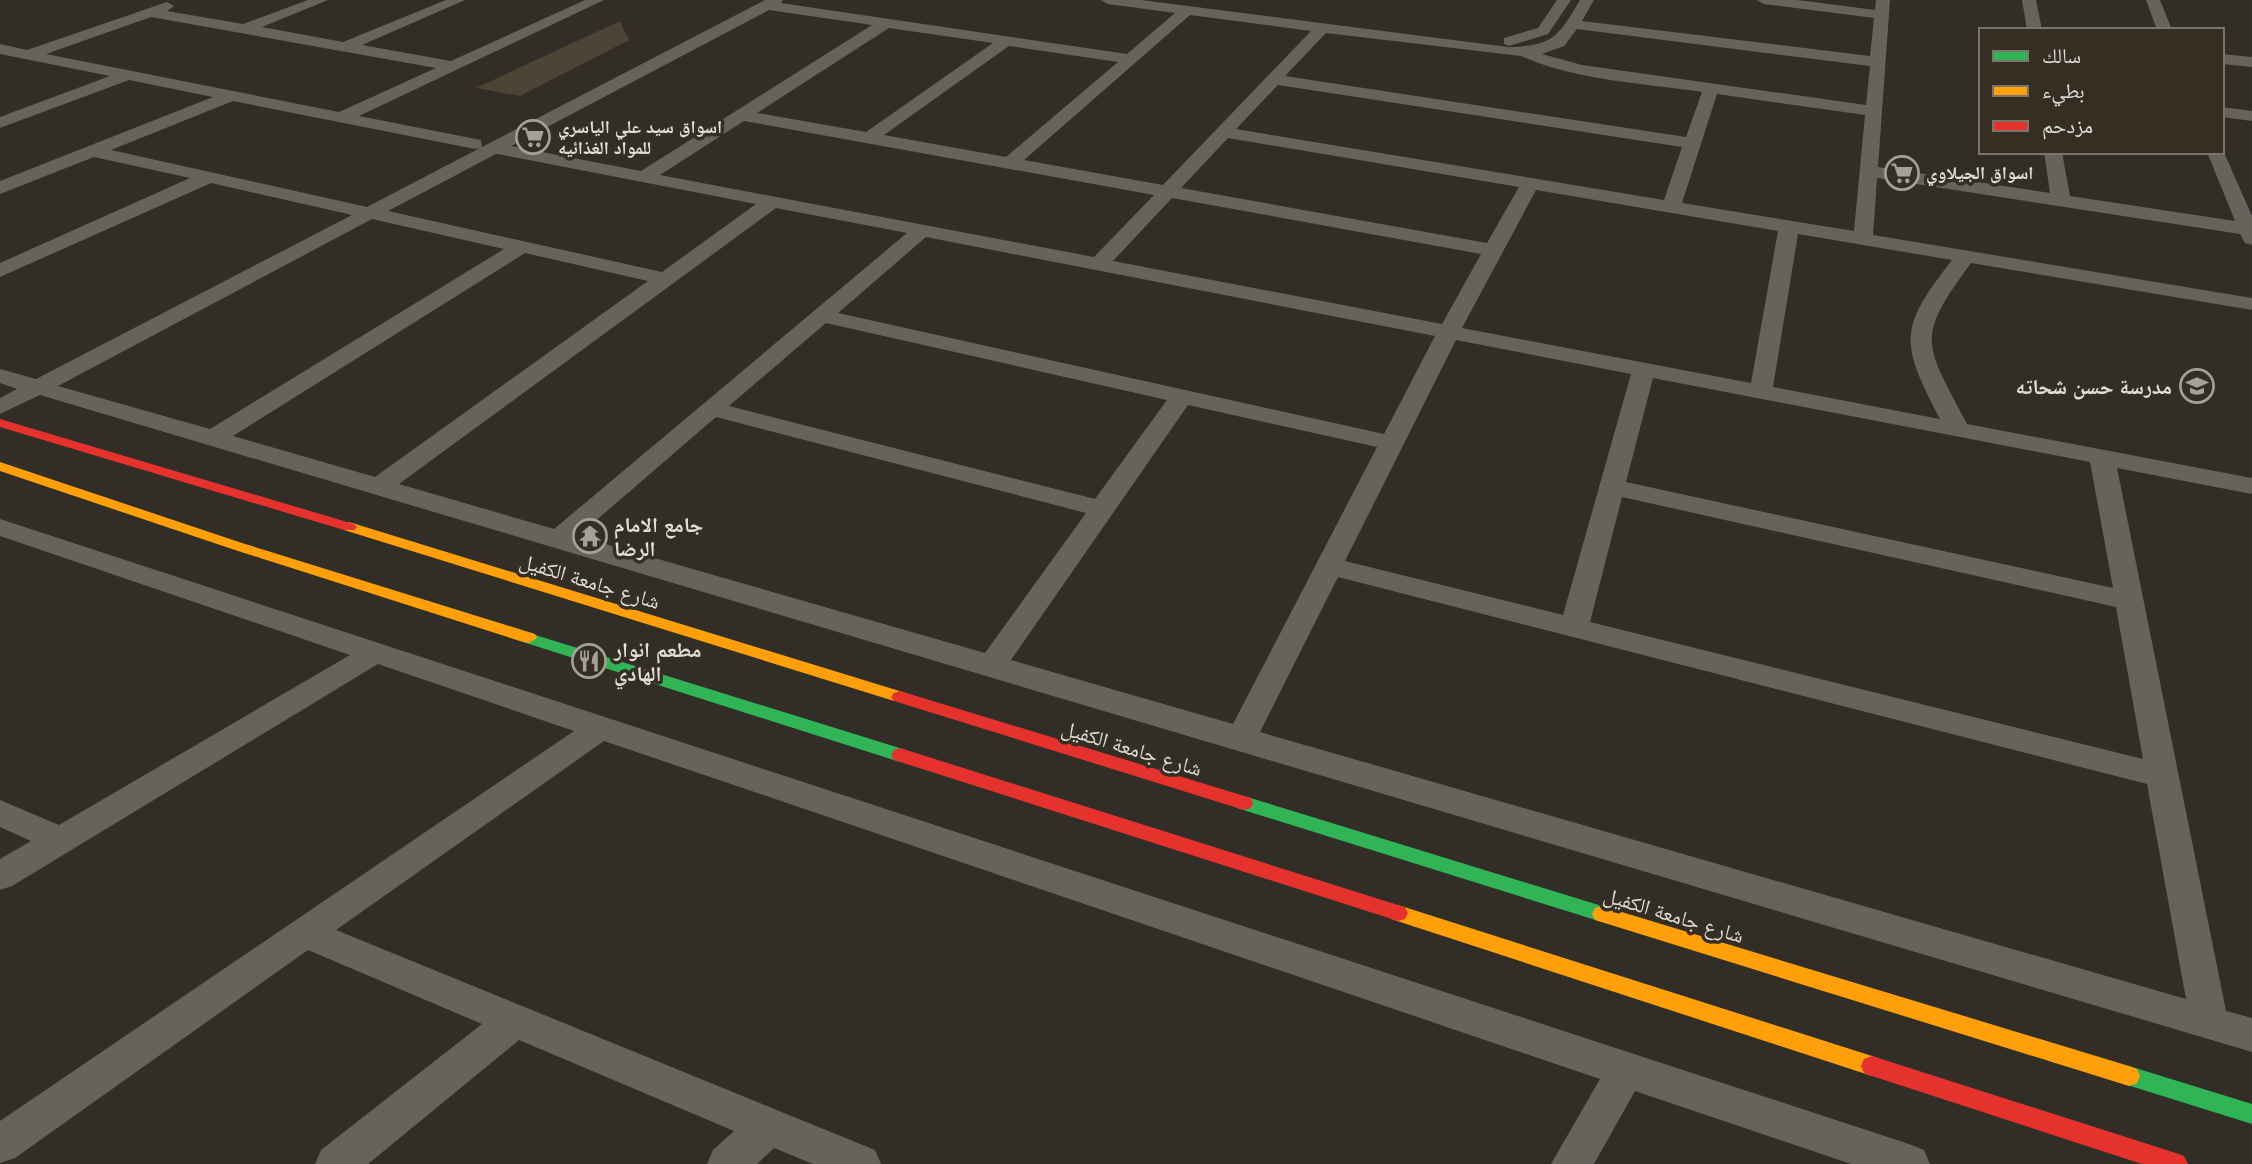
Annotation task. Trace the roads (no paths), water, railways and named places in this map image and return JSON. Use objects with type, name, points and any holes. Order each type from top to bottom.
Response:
[{"type":"main road","name":"شارع جامعة الكفيل","points":[[0,423],[181,486],[293,510],[2252,1114]]},
{"type":"main road","points":[[0,466],[237,546],[1125,826],[2176,1164]]},
{"type":"main road","points":[[126,509],[161,503]]},
{"type":"main road","points":[[253,515],[274,510],[293,510]]},
{"type":"main road","points":[[237,526],[230,537],[237,546]]},
{"type":"street","points":[[27,55],[185,0]]},
{"type":"street","points":[[244,29],[321,0]]},
{"type":"street","points":[[344,47],[458,0]]},
{"type":"street","points":[[342,117],[597,0]]},
{"type":"street","points":[[1108,0],[1490,51],[1525,52],[1555,47],[1566,37],[1587,0]]},
{"type":"street","points":[[1157,0],[1485,42],[1520,40],[1543,32],[1564,0]]},
{"type":"street","points":[[1764,0],[1883,7],[1863,239]]},
{"type":"street","points":[[2029,0],[2035,28]]},
{"type":"street","points":[[2153,0],[2164,28]]},
{"type":"street","points":[[0,407],[14,383],[350,208],[757,2],[1130,59]]},
{"type":"street","points":[[14,383],[372,214],[498,149],[757,2]]},
{"type":"street","points":[[1010,163],[1186,11]]},
{"type":"street","points":[[150,12],[453,66]]},
{"type":"street","points":[[644,177],[886,23]]},
{"type":"street","points":[[1573,24],[1879,62]]},
{"type":"street","points":[[1099,264],[1321,29]]},
{"type":"street","points":[[869,138],[1006,41]]},
{"type":"street","points":[[0,49],[475,144]]},
{"type":"street","points":[[1525,52],[1565,67],[1874,111]]},
{"type":"street","points":[[2224,59],[2252,62]]},
{"type":"street","points":[[0,123],[127,75]]},
{"type":"street","points":[[1273,79],[1692,144]]},
{"type":"street","points":[[1671,206],[1711,88]]},
{"type":"street","points":[[0,188],[232,96]]},
{"type":"street","points":[[2224,112],[2252,116]]},
{"type":"street","points":[[741,115],[1494,250]]},
{"type":"street","points":[[1224,132],[2252,304]]},
{"type":"street","points":[[498,149],[2252,485]]},
{"type":"street","points":[[92,151],[666,279]]},
{"type":"street","points":[[2053,154],[2061,201]]},
{"type":"street","points":[[2217,154],[2251,233]]},
{"type":"street","points":[[1869,171],[2251,233]]},
{"type":"street","points":[[0,271],[209,177]]},
{"type":"street","points":[[1241,739],[1449,331],[1530,183]]},
{"type":"street","points":[[379,486],[773,201]]},
{"type":"street","points":[[1761,391],[1789,226]]},
{"type":"street","points":[[558,539],[923,230]]},
{"type":"street","points":[[213,438],[522,247]]},
{"type":"street","points":[[1957,429],[1922,355],[1922,325],[1941,291],[1966,256]]},
{"type":"street","points":[[822,316],[1391,443]]},
{"type":"street","points":[[1574,628],[1644,369]]},
{"type":"street","points":[[14,383],[379,486],[2252,1035]]},
{"type":"street","points":[[991,666],[1182,397]]},
{"type":"street","points":[[712,409],[1102,509]]},
{"type":"street","points":[[2102,457],[2208,1023]]},
{"type":"street","points":[[1612,487],[2127,600]]},
{"type":"street","points":[[0,527],[1909,1164]]},
{"type":"street","points":[[1329,566],[2160,775]]},
{"type":"street","points":[[0,876],[375,653]]},
{"type":"street","points":[[0,1144],[600,727]]},
{"type":"street","points":[[0,813],[61,840]]},
{"type":"street","points":[[304,933],[860,1164]]},
{"type":"street","points":[[336,1164],[516,1020]]},
{"type":"street","points":[[1573,1164],[1626,1070]]},
{"type":"street","points":[[728,1164],[768,1126]]},
{"type":"place","name":"اسواق سيد علي الياسري للمواد الغذائيه","points":[[533,137]]},
{"type":"place","name":"اسواق الجيلاوي","points":[[1902,173]]},
{"type":"place","name":"مدرسة حسن شحاته","points":[[2197,386]]},
{"type":"place","name":"جامع الامام الرضا","points":[[590,536]]},
{"type":"place","name":"مطعم انوار الهادي","points":[[589,661]]}]
